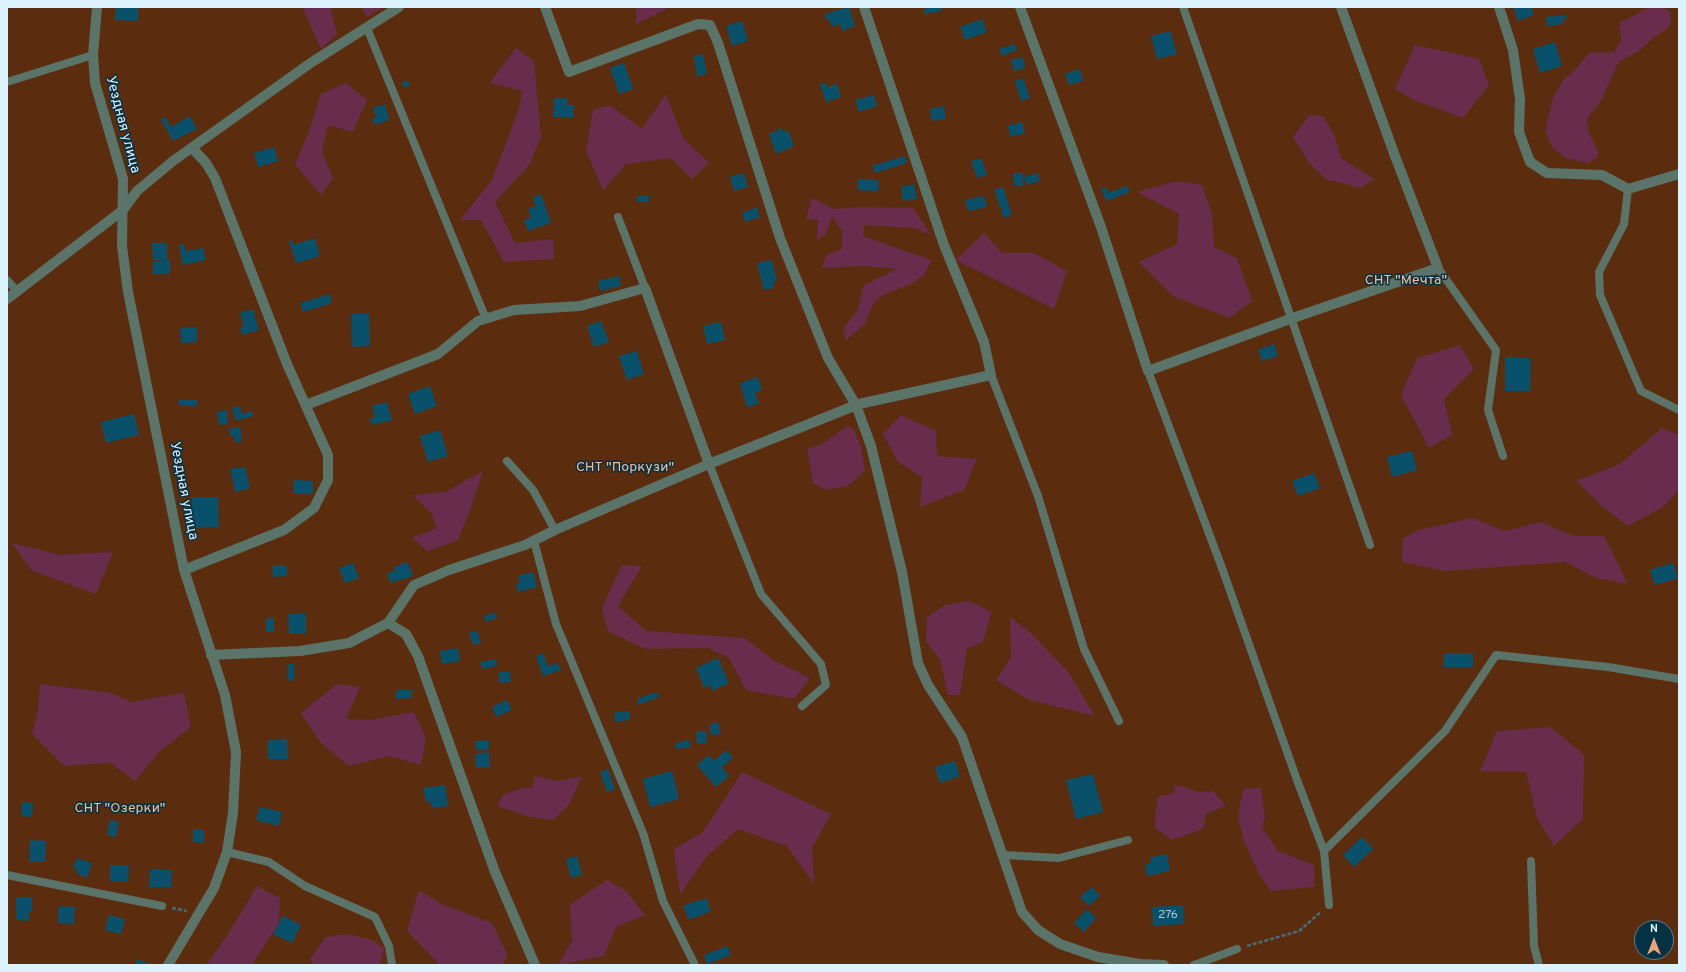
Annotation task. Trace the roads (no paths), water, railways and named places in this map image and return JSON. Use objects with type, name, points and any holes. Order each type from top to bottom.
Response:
[{"type":"street","name":"Уездная улица","points":[[97,7],[93,55],[95,83],[123,179],[122,246],[128,292],[184,570],[224,695],[236,752],[233,813],[228,852],[214,888],[197,913],[168,965]]},
{"type":"street","points":[[7,299],[123,210],[137,191],[173,161],[312,62],[399,7]]},
{"type":"street","points":[[545,7],[569,72],[698,24],[710,25],[718,43],[780,238],[828,358],[856,405],[871,446],[902,572],[918,663],[928,686],[962,736],[1004,855],[1022,912],[1038,930],[1060,944],[1098,957],[1140,964],[1164,965]]},
{"type":"street","points":[[212,655],[300,651],[350,643],[388,623],[414,585],[449,570],[534,541],[555,530],[709,464],[856,405],[991,375],[984,342],[944,245],[864,7]]},
{"type":"street","points":[[1020,7],[1101,227],[1148,371],[1290,319],[1438,268],[1340,7]]},
{"type":"street","points":[[1499,7],[1513,50],[1520,99],[1519,132],[1530,162],[1547,173],[1602,175],[1628,189],[1679,174]]},
{"type":"street","points":[[184,570],[284,530],[314,508],[328,480],[328,456],[287,364],[215,178],[206,163],[192,148]]},
{"type":"street","points":[[306,405],[438,354],[478,321],[514,310],[580,306],[645,288],[709,464]]},
{"type":"street","points":[[388,623],[406,634],[418,656],[495,872],[535,965]]},
{"type":"lane","points":[[1183,7],[1290,319],[1370,545]]},
{"type":"lane","points":[[367,28],[486,319]]},
{"type":"lane","points":[[7,82],[93,55]]},
{"type":"lane","points":[[1628,189],[1624,224],[1599,272],[1600,295],[1641,391],[1679,410]]},
{"type":"lane","points":[[618,217],[645,288]]},
{"type":"lane","points":[[1438,268],[1496,350],[1488,410],[1503,456]]},
{"type":"lane","points":[[7,280],[17,291]]},
{"type":"lane","points":[[1148,371],[1222,568],[1297,780],[1324,851],[1329,905]]},
{"type":"lane","points":[[991,375],[1038,496],[1084,649],[1119,721]]},
{"type":"lane","points":[[507,461],[533,490],[555,530]]},
{"type":"lane","points":[[709,464],[761,594],[821,664],[826,686],[802,706]]},
{"type":"lane","points":[[534,541],[556,624],[643,833],[663,901],[695,965]]},
{"type":"lane","points":[[1324,851],[1445,731],[1496,655],[1608,667],[1679,678]]},
{"type":"lane","points":[[1004,855],[1059,858],[1128,840]]},
{"type":"lane","points":[[228,852],[269,862],[305,886],[375,917],[389,946],[392,965]]},
{"type":"lane","points":[[1531,861],[1534,946],[1539,965]]},
{"type":"lane","points":[[7,875],[162,906]]},
{"type":"lane","points":[[1194,965],[1237,949]]},
{"type":"park label","name":"СНТ \"Мечта\"","points":[[1406,281]]},
{"type":"park label","name":"СНТ \"Поркузи\"","points":[[625,468]]},
{"type":"park label","name":"СНТ \"Озерки\"","points":[[120,809]]}]
